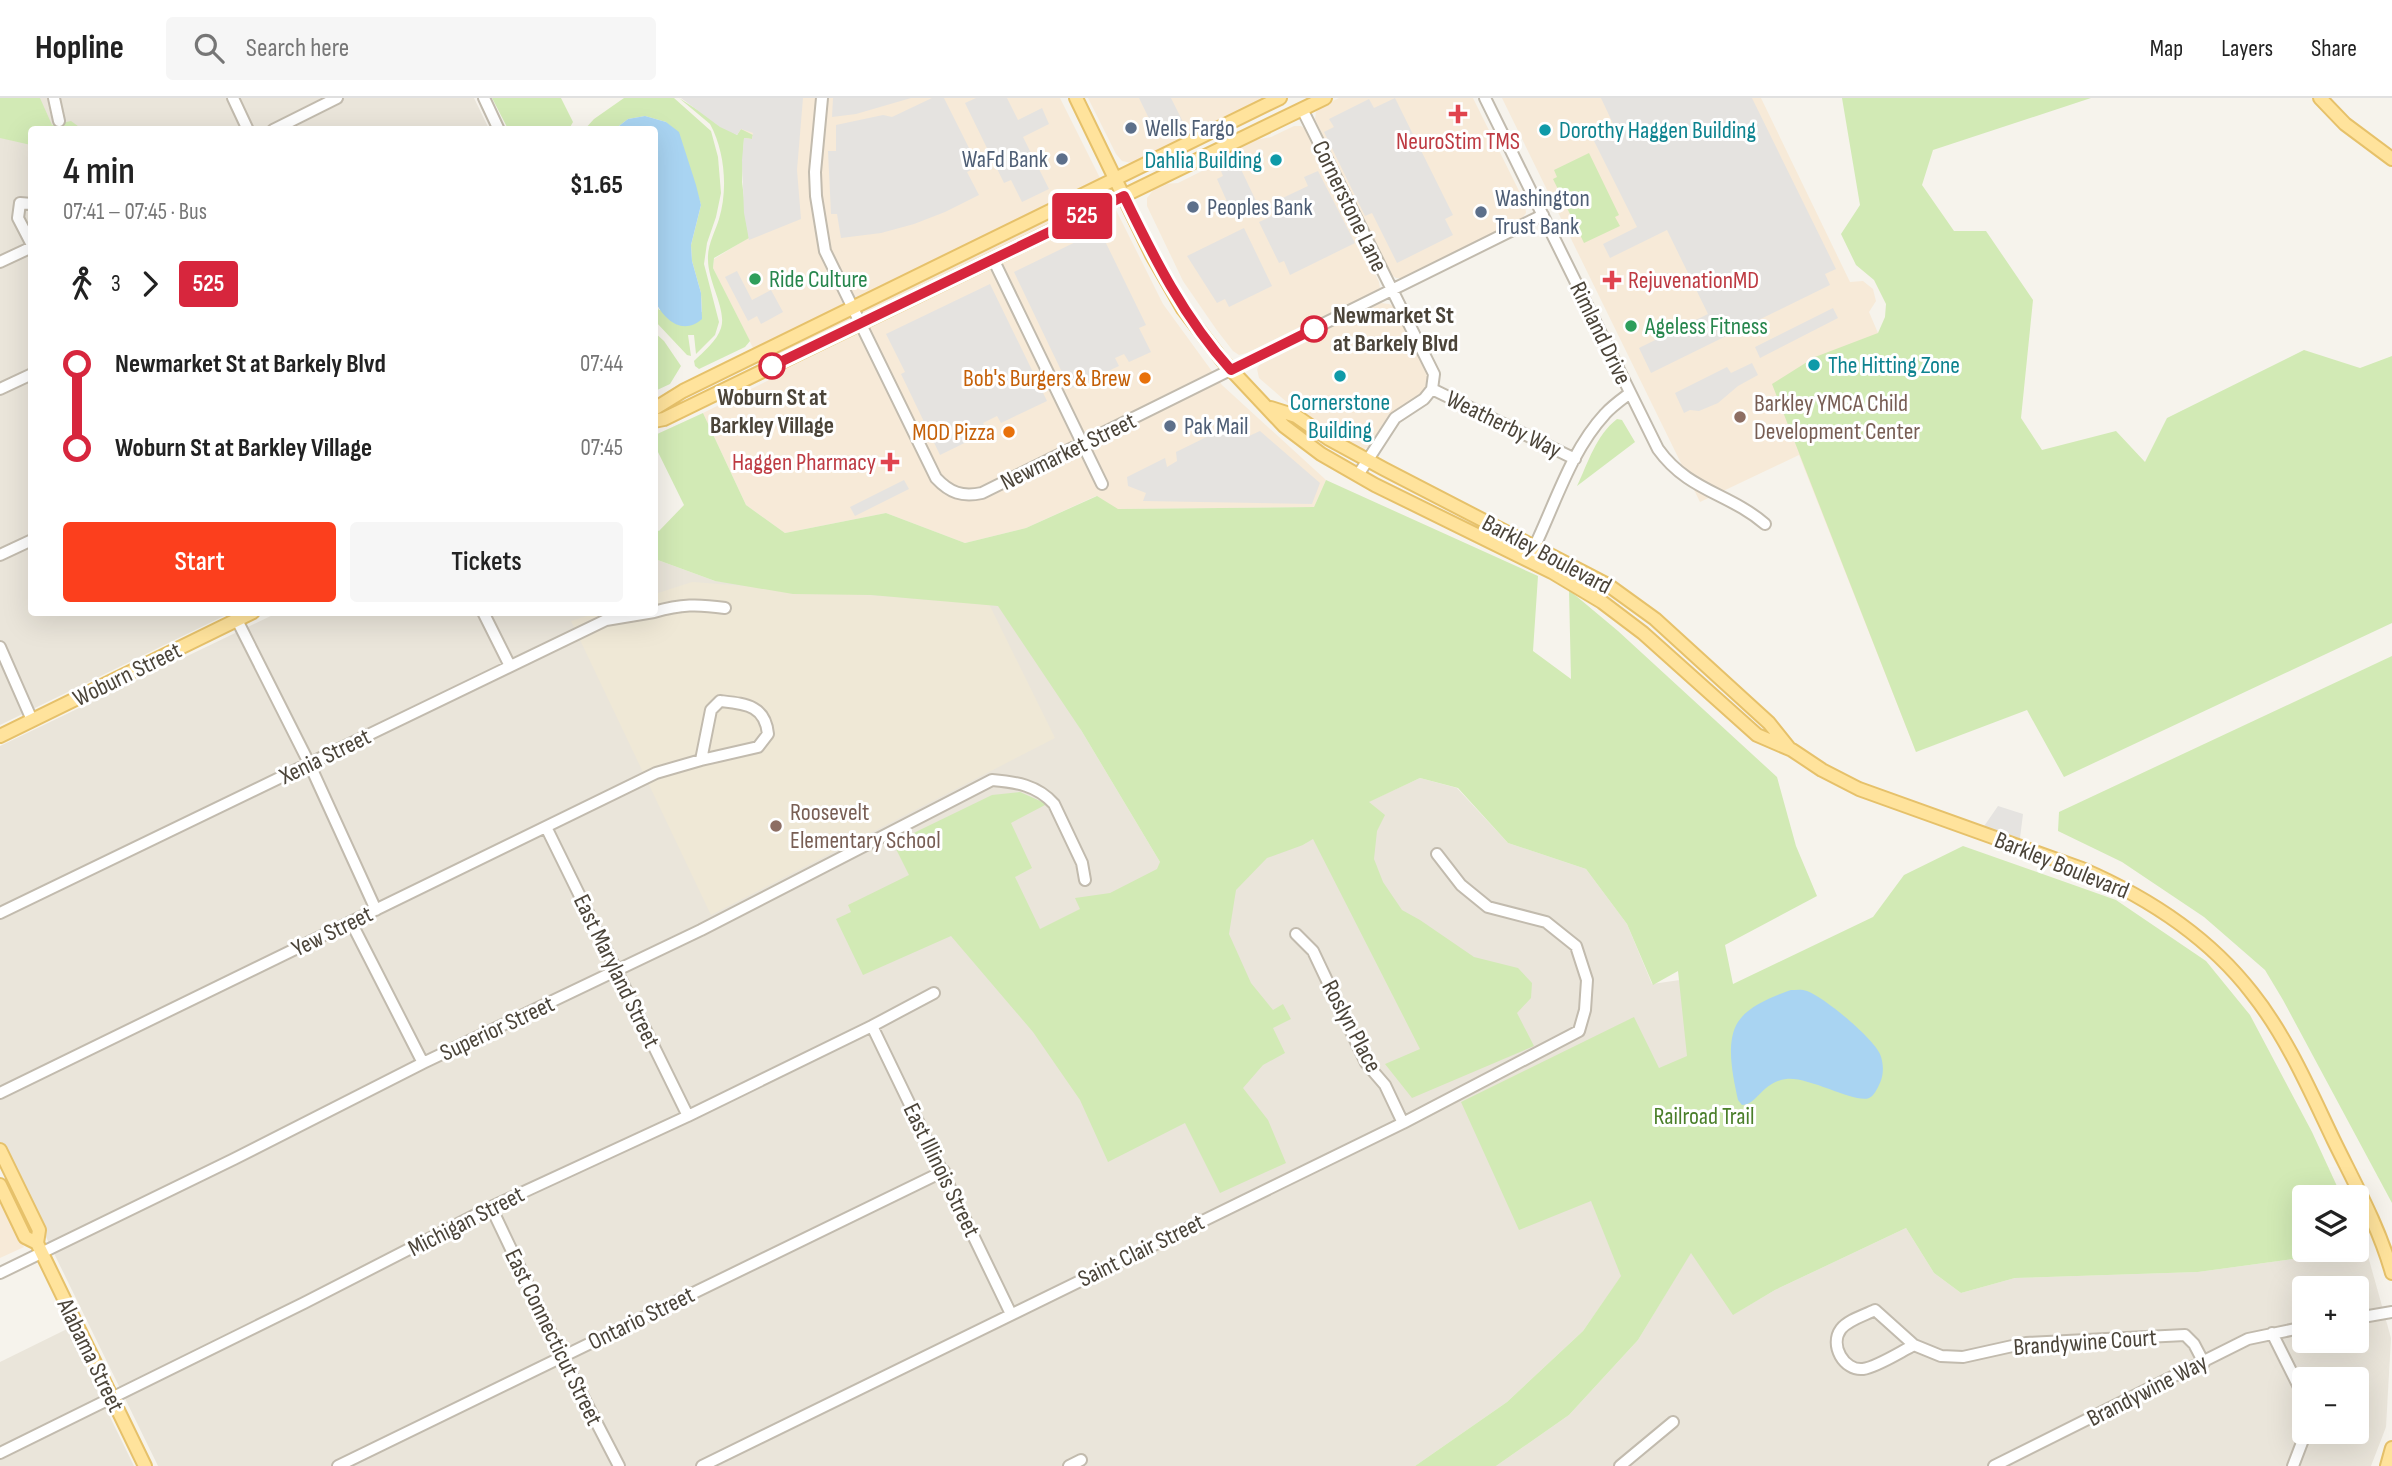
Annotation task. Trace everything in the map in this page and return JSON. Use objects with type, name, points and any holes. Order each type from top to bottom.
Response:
[{"type":"main road","name":"Barkley Boulevard","points":[[1076,98],[1153,255],[1183,309],[1231,370],[1284,426],[1321,454],[1357,475],[1552,572],[1602,602],[1643,633],[1757,735],[1792,750],[1822,770],[1859,789],[2082,869],[2118,885],[2168,914],[2213,950],[2252,993],[2292,1056],[2375,1225],[2392,1273]]},
{"type":"main road","points":[[658,407],[683,391],[1280,98]]},
{"type":"main road","points":[[658,420],[1325,98]]},
{"type":"main road","points":[[2320,98],[2354,131],[2392,159]]},
{"type":"main road","name":"Barkley Boulevard","points":[[1268,407],[1296,416],[1329,439],[1608,585],[1655,620],[1769,723],[1792,750]]},
{"type":"main road","name":"Woburn Street","points":[[0,736],[245,616]]},
{"type":"main road","name":"Alabama Street","points":[[0,1150],[39,1230],[39,1248]]},
{"type":"main road","name":"Alabama Street","points":[[0,1185],[25,1237],[39,1248],[145,1466]]},
{"type":"main road","points":[[2387,1466],[2392,1448]]},
{"type":"street","points":[[54,98],[59,121]]},
{"type":"street","points":[[233,98],[246,126]]},
{"type":"street","points":[[280,126],[337,98]]},
{"type":"street","points":[[484,98],[497,126]]},
{"type":"street","name":"Newmarket Street","points":[[822,98],[816,172],[822,241],[936,478],[956,493],[967,496],[982,494],[1543,215]]},
{"type":"street","name":"Rimland Drive","points":[[1485,98],[1658,449],[1683,477],[1752,513],[1765,524]]},
{"type":"street","name":"Cornerstone Lane","points":[[1302,109],[1434,374],[1433,389]]},
{"type":"street","points":[[26,203],[18,218],[28,238]]},
{"type":"street","points":[[0,262],[28,248]]},
{"type":"street","points":[[993,259],[1102,484]]},
{"type":"street","points":[[0,388],[28,376]]},
{"type":"street","points":[[1357,475],[1395,418],[1424,399],[1433,389]]},
{"type":"street","name":"Weatherby Way","points":[[1433,389],[1575,459]]},
{"type":"street","points":[[1528,560],[1575,459],[1607,411],[1630,393]]},
{"type":"street","points":[[0,555],[28,542]]},
{"type":"street","name":"Xenia Street","points":[[658,611],[679,605],[704,604],[725,608]]},
{"type":"street","points":[[485,616],[510,666]]},
{"type":"street","name":"Xenia Street","points":[[0,913],[606,620],[630,616]]},
{"type":"street","points":[[237,620],[309,763],[376,910]]},
{"type":"street","points":[[0,647],[32,720]]},
{"type":"street","points":[[720,701],[760,712],[766,719],[768,734],[758,747],[701,760],[711,709],[720,701]]},
{"type":"street","name":"Yew Street","points":[[0,1093],[546,827],[664,771],[701,760]]},
{"type":"street","name":"Superior Street","points":[[0,1273],[39,1248],[617,972],[992,780],[1018,783],[1046,796],[1054,804],[1082,863],[1085,880]]},
{"type":"street","name":"East Maryland Street","points":[[546,827],[688,1116]]},
{"type":"street","name":"Saint Clair Street","points":[[702,1466],[1403,1123],[1579,1031],[1585,1010],[1587,980],[1576,946],[1546,922],[1488,907],[1461,885],[1437,854]]},
{"type":"street","points":[[351,922],[423,1063]]},
{"type":"street","name":"Roslyn Place","points":[[1296,934],[1312,951],[1366,1063],[1385,1085],[1403,1123]]},
{"type":"street","name":"Michigan Street","points":[[0,1452],[304,1303],[491,1207],[688,1116],[934,993]]},
{"type":"street","name":"East Illinois Street","points":[[872,1026],[1011,1314]]},
{"type":"street","name":"Ontario Street","points":[[338,1466],[944,1171]]},
{"type":"street","name":"East Connecticut Street","points":[[491,1207],[562,1356],[619,1466]]},
{"type":"street","name":"Brandywine Court","points":[[1913,1345],[1864,1369],[1844,1361],[1837,1343],[1841,1329],[1875,1310],[1913,1345],[1941,1356],[1963,1357],[2026,1343],[2185,1335],[2194,1344],[2204,1363]]},
{"type":"street","points":[[2369,1316],[2392,1312]]},
{"type":"street","name":"Brandywine Way","points":[[1994,1466],[2248,1339],[2292,1329]]},
{"type":"street","points":[[2272,1333],[2292,1373]]},
{"type":"street","points":[[1620,1466],[1672,1422]]},
{"type":"street","points":[[2293,1466],[2301,1444]]},
{"type":"street","points":[[1069,1466],[1081,1460]]},
{"type":"shaded area","points":[[0,98],[474,98],[488,126],[28,126],[28,616],[224,616],[0,725]]},
{"type":"shaded area","points":[[681,98],[1060,98],[1163,304],[1222,385],[1326,480],[1314,507],[1117,509],[1096,496],[1026,528],[965,543],[886,513],[785,533],[746,505],[703,413],[769,380],[713,268],[714,259],[748,238],[744,138]]},
{"type":"shaded area","points":[[681,98],[803,98],[797,170],[801,219],[749,240],[744,213],[742,160],[744,138],[752,139],[753,133],[741,129],[737,135],[720,127]]},
{"type":"shaded area","points":[[833,98],[911,98],[856,114],[832,117]]},
{"type":"shaded area","points":[[932,98],[944,98],[978,166],[967,172],[979,195],[914,224],[881,233],[841,238],[837,214],[831,214],[828,151],[836,151],[836,125],[883,115],[892,117]]},
{"type":"shaded area","points":[[976,98],[1007,98],[1018,120],[1042,108],[1049,124],[1023,137],[1049,189],[1022,202],[1011,180],[1004,183],[965,103]]},
{"type":"shaded area","points":[[1088,98],[1269,98],[1132,163],[1122,161],[1116,154]]},
{"type":"shaded area","points":[[1139,98],[1171,98],[1183,122],[1157,135]]},
{"type":"shaded area","points":[[1339,98],[1473,98],[1525,203],[1526,213],[1520,221],[1404,278],[1396,278],[1390,274],[1315,119],[1320,107]]},
{"type":"shaded area","points":[[1395,98],[1453,215],[1445,219],[1453,235],[1397,263],[1372,213],[1365,216],[1324,132],[1334,127],[1329,119],[1369,99],[1374,108]]},
{"type":"shaded area","points":[[1502,98],[1761,98],[1850,282],[1863,281],[1873,289],[1876,301],[1869,312],[1878,333],[1916,752],[1799,455],[1700,502]]},
{"type":"shaded area","points":[[1601,98],[1752,98],[1836,269],[1825,274],[1830,285],[1651,373],[1639,348],[1708,314],[1667,230],[1610,258],[1603,244],[1637,227],[1593,139],[1615,128]]},
{"type":"shaded area","points":[[1294,126],[1306,129],[1380,288],[1293,333],[1239,355],[1216,329],[1183,281],[1147,206],[1147,198],[1155,188],[1178,183],[1228,158],[1233,149],[1250,141],[1271,137]]},
{"type":"shaded area","points":[[1238,163],[1257,203],[1240,211],[1236,203],[1229,206],[1217,179],[1223,176],[1221,171]]},
{"type":"shaded area","points":[[1318,171],[1355,243],[1290,275],[1284,261],[1279,263],[1259,222],[1276,214],[1272,203],[1308,186],[1304,177]]},
{"type":"shaded area","points":[[1244,228],[1272,286],[1229,307],[1225,299],[1217,303],[1187,256]]},
{"type":"shaded area","points":[[1092,234],[1096,243],[1104,239],[1146,325],[1139,328],[1151,352],[1129,362],[1124,354],[1115,358],[1119,366],[1070,389],[1014,272]]},
{"type":"shaded area","points":[[737,271],[752,300],[771,290],[783,312],[761,324],[757,316],[748,321],[725,277]]},
{"type":"shaded area","points":[[990,284],[1047,401],[1001,423],[997,416],[983,423],[987,432],[940,455],[901,374],[905,372],[886,334]]},
{"type":"shaded area","points":[[1381,303],[1395,307],[1428,376],[1428,385],[1424,393],[1382,425],[1369,447],[1359,451],[1305,418],[1259,378],[1257,369],[1261,362]]},
{"type":"shaded area","points":[[1833,308],[1838,318],[1760,358],[1755,347]]},
{"type":"shaded area","points":[[1752,363],[1758,375],[1738,386],[1718,403],[1699,411],[1690,410],[1684,413],[1675,393],[1727,367],[1731,373]]},
{"type":"shaded area","points":[[1239,421],[1240,433],[1249,436],[1260,431],[1320,483],[1312,504],[1143,501],[1146,493],[1128,486],[1127,477],[1165,458],[1167,467],[1177,461],[1176,452]]},
{"type":"shaded area","points":[[904,480],[909,489],[855,516],[850,507]]},
{"type":"shaded area","points":[[658,560],[715,581],[1018,596],[1081,730],[1160,862],[1303,845],[1368,802],[1420,778],[1457,788],[1508,843],[1586,869],[1627,924],[1652,984],[1680,980],[1688,1055],[1630,1264],[1583,1331],[1507,1402],[1415,1466],[158,1466],[0,1143],[0,746],[271,616],[658,616]]},
{"type":"shaded area","name":"Roosevelt Elementary School","points":[[692,582],[989,604],[1055,738],[711,915],[571,621],[587,616],[658,616],[658,593]]},
{"type":"shaded area","points":[[1998,806],[2023,814],[2019,846],[1980,832]]},
{"type":"shaded area","points":[[0,1198],[24,1247],[0,1258]]},
{"type":"shaded area","points":[[1906,1228],[1934,1273],[1961,1293],[2015,1278],[2198,1272],[2292,1259],[2292,1262],[2369,1262],[2369,1260],[2391,1338],[2386,1427],[2371,1466],[1496,1466],[1569,1415],[1638,1340],[1691,1252],[1734,1314],[1775,1290]]},
{"type":"shaded area","points":[[67,1329],[134,1466],[0,1466],[0,1362]]},
{"type":"green space","points":[[0,98],[40,98],[52,125],[71,121],[78,126],[28,126],[28,144],[0,138]]},
{"type":"green space","points":[[492,98],[561,98],[573,122],[571,126],[506,126]]},
{"type":"green space","points":[[624,98],[674,98],[711,131],[718,157],[721,193],[704,264],[719,322],[715,335],[696,354],[694,335],[688,335],[691,356],[658,324],[658,308],[659,310],[702,312],[691,245],[701,205],[688,165],[666,122],[645,116],[628,119],[619,126],[588,126]]},
{"type":"green space","points":[[679,98],[737,135],[741,129],[753,135],[752,139],[744,138],[742,182],[749,238],[714,258],[713,268],[750,341],[745,347],[699,369],[694,361],[716,337],[722,321],[708,255],[722,208],[724,171],[719,146],[710,124]]},
{"type":"green space","points":[[1842,98],[2091,98],[1933,150],[1922,185],[1954,231],[1986,231],[2033,300],[2021,418],[2042,450],[2116,431],[2145,462],[2167,418],[2304,350],[2360,368],[2392,356],[2392,623],[2064,777],[2027,710],[1916,752],[1772,384],[1815,357],[1878,333],[1885,317],[1886,304],[1874,280],[1856,265],[1841,234],[1860,205]]},
{"type":"green space","points":[[1589,153],[1619,215],[1615,217],[1620,226],[1584,243],[1553,179],[1557,177],[1554,170]]},
{"type":"green space","points":[[658,336],[681,366],[670,384],[658,390]]},
{"type":"green space","name":"Railroad Trail","points":[[703,413],[746,505],[785,533],[886,513],[965,543],[1026,528],[1097,496],[1118,509],[1314,507],[1326,480],[1538,576],[1533,651],[1571,679],[1569,590],[1618,631],[1777,777],[1796,846],[1817,896],[1725,945],[1733,984],[1873,917],[1904,875],[1963,846],[2116,900],[2206,961],[2250,1015],[2312,1132],[2336,1185],[2292,1185],[2292,1259],[2198,1272],[2015,1278],[1961,1293],[1934,1273],[1906,1228],[1775,1290],[1733,1315],[1691,1253],[1638,1340],[1569,1415],[1496,1466],[1415,1466],[1507,1402],[1583,1331],[1621,1276],[1591,1201],[1519,1230],[1461,1102],[1634,1017],[1659,1068],[1687,1056],[1678,971],[1653,985],[1627,924],[1586,869],[1508,843],[1458,788],[1420,778],[1369,802],[1385,815],[1377,831],[1374,859],[1383,882],[1402,910],[1474,957],[1518,968],[1532,983],[1531,998],[1517,1013],[1534,1046],[1412,1098],[1385,1064],[1420,1049],[1313,839],[1267,858],[1236,890],[1229,934],[1251,983],[1273,1010],[1283,1004],[1291,1019],[1273,1028],[1285,1053],[1263,1065],[1243,1088],[1268,1120],[1286,1163],[1220,1193],[1185,1123],[1108,1162],[1080,1100],[1033,1032],[951,936],[863,975],[836,919],[851,912],[848,905],[909,875],[893,843],[992,795],[1020,792],[1047,804],[1011,823],[1032,868],[1015,877],[1040,929],[1080,909],[1075,898],[1110,893],[1157,869],[1160,862],[1081,730],[998,606],[871,595],[793,594],[715,581],[658,560],[658,530],[684,505],[658,452],[658,434]]},
{"type":"green space","points":[[1617,419],[1622,420],[1635,442],[1577,486],[1598,441]]},
{"type":"green space","points":[[2392,656],[2392,1203],[2265,970],[2204,917],[2122,862],[2058,831],[2059,812]]},
{"type":"water","points":[[645,116],[666,122],[679,132],[701,205],[691,245],[692,261],[701,293],[702,319],[695,324],[675,324],[658,306],[658,126],[619,126],[628,119]]},
{"type":"water","points":[[1791,990],[1807,991],[1825,1001],[1876,1047],[1880,1054],[1883,1074],[1871,1097],[1863,1099],[1795,1079],[1786,1079],[1771,1084],[1747,1104],[1742,1105],[1738,1100],[1731,1060],[1734,1030],[1742,1016],[1755,1006]]},
{"type":"bus line","name":"525","points":[[772,366],[1124,196],[1168,285],[1183,309],[1231,370],[1314,329]]},
{"type":"place","name":"NeuroStim TMS","points":[[1458,114]]},
{"type":"place","name":"Wells Fargo","points":[[1131,128]]},
{"type":"place","name":"Dorothy Haggen Building","points":[[1545,130]]},
{"type":"place","name":"WaFd Bank","points":[[1062,159]]},
{"type":"place","name":"Dahlia Building","points":[[1276,160]]},
{"type":"place","name":"Peoples Bank","points":[[1193,207]]},
{"type":"place","name":"Washington Trust Bank","points":[[1481,212]]},
{"type":"place","name":"Ride Culture","points":[[755,279]]},
{"type":"place","name":"RejuvenationMD","points":[[1612,280]]},
{"type":"place","name":"Ageless Fitness","points":[[1631,326]]},
{"type":"place","name":"Newmarket St at Barkely Blvd","points":[[1314,329]]},
{"type":"place","name":"The Hitting Zone","points":[[1814,365]]},
{"type":"place","name":"Woburn St at Barkley Village","points":[[772,366]]},
{"type":"place","name":"Cornerstone Building","points":[[1340,376]]},
{"type":"place","name":"Bob's Burgers & Brew","points":[[1145,378]]},
{"type":"place","name":"Barkley YMCA Child Development Center","points":[[1740,417]]},
{"type":"place","name":"Pak Mail","points":[[1170,426]]},
{"type":"place","name":"MOD Pizza","points":[[1009,432]]},
{"type":"place","name":"Haggen Pharmacy","points":[[890,462]]},
{"type":"place","name":"Roosevelt Elementary School","points":[[776,826]]}]
